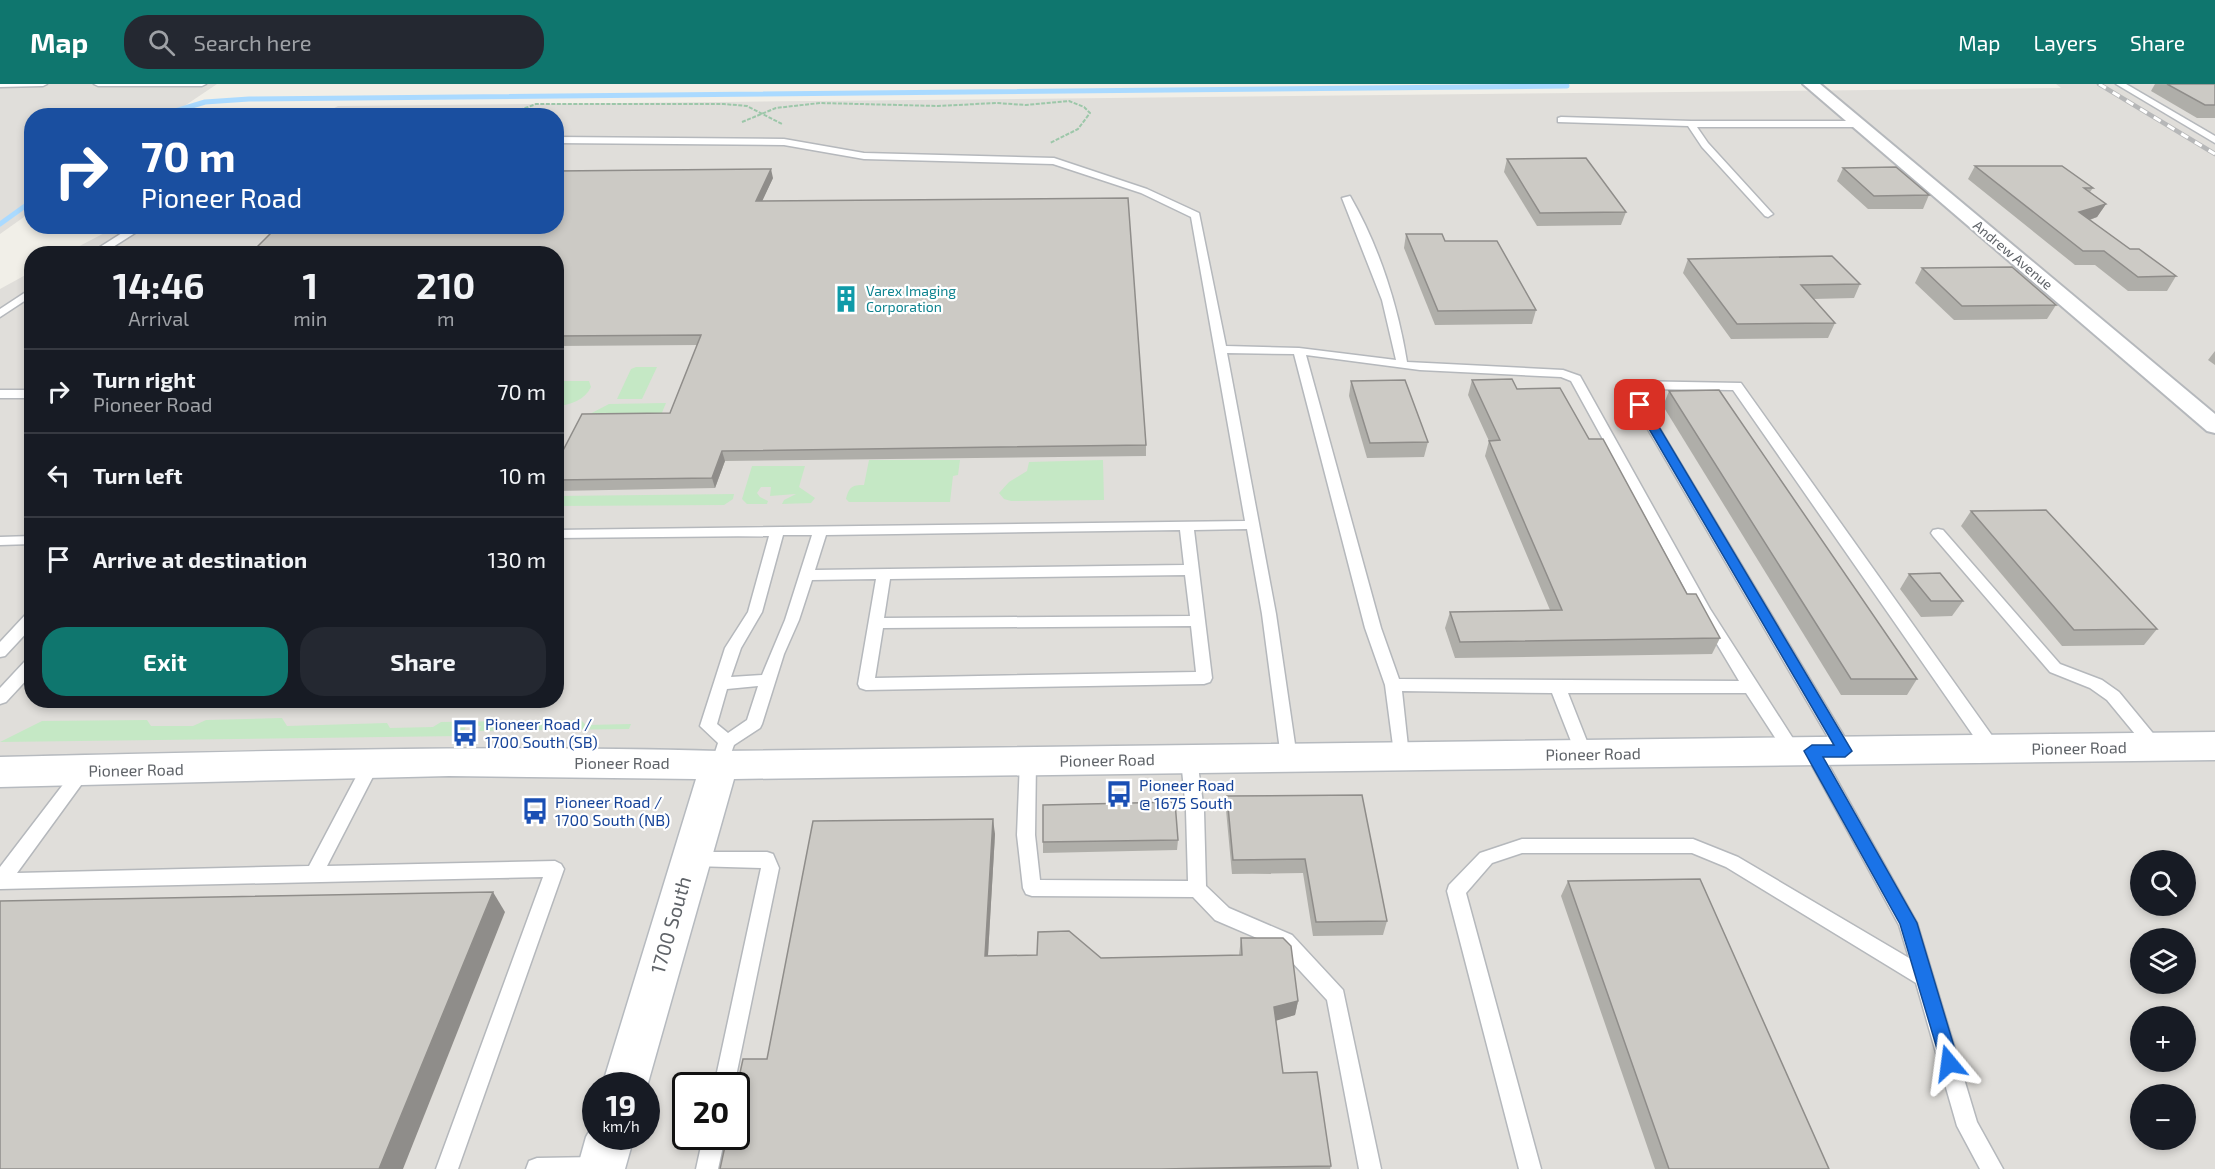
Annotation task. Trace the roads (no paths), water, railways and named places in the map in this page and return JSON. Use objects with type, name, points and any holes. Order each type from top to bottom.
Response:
[{"type":"main road","name":"Pioneer Road","points":[[0,772],[371,765],[647,763],[723,753],[1028,761],[2215,746]]},
{"type":"main road","name":"1700 South","points":[[629,1072],[723,753]]},
{"type":"main road","points":[[601,1169],[606,1150]]},
{"type":"street","name":"Andrew Avenue","points":[[1811,84],[2215,426]]},
{"type":"lane","points":[[0,85],[50,84]]},
{"type":"lane","points":[[98,84],[202,84]]},
{"type":"lane","points":[[2120,84],[2215,140]]},
{"type":"lane","points":[[1561,120],[1691,124],[1859,124]]},
{"type":"lane","points":[[1691,124],[1705,145],[1768,214]]},
{"type":"lane","points":[[564,140],[784,142],[864,156],[1054,162],[1144,191],[1196,215],[1269,615],[1289,758]]},
{"type":"lane","points":[[1347,198],[1378,267],[1397,326],[1402,364]]},
{"type":"lane","points":[[107,246],[128,234]]},
{"type":"lane","points":[[0,314],[24,297]]},
{"type":"lane","points":[[1220,349],[1299,351],[1402,364],[1563,374],[1576,378],[1697,599],[1750,687],[1817,751]]},
{"type":"lane","points":[[1299,351],[1373,628],[1393,685],[1401,756]]},
{"type":"lane","points":[[1992,749],[1737,386],[1628,385],[1908,923],[1968,1126],[1992,1169]]},
{"type":"lane","points":[[0,394],[24,394]]},
{"type":"lane","points":[[564,534],[1252,525]]},
{"type":"lane","points":[[884,574],[866,684],[1204,678],[1186,526]]},
{"type":"lane","points":[[777,531],[755,612],[733,648],[708,726],[723,753],[754,724],[776,654],[792,620],[820,531]]},
{"type":"lane","points":[[1938,533],[2055,668],[2096,684],[2113,696],[2155,747]]},
{"type":"lane","points":[[0,541],[24,540]]},
{"type":"lane","points":[[806,575],[1191,570]]},
{"type":"lane","points":[[876,623],[1198,621]]},
{"type":"lane","points":[[0,652],[24,626]]},
{"type":"lane","points":[[0,698],[24,672]]},
{"type":"lane","points":[[720,684],[767,680]]},
{"type":"lane","points":[[1393,685],[1750,687]]},
{"type":"lane","points":[[1558,687],[1584,754]]},
{"type":"lane","points":[[1189,759],[1195,810],[1197,889],[1222,914],[1285,941],[1336,996],[1370,1169]]},
{"type":"lane","points":[[1028,761],[1026,835],[1032,888],[1197,889]]},
{"type":"lane","points":[[314,874],[371,765]]},
{"type":"lane","points":[[1,881],[84,770]]},
{"type":"lane","points":[[1530,1169],[1456,891],[1486,858],[1522,846],[1693,846],[1732,862],[1925,978]]},
{"type":"lane","points":[[691,859],[767,859],[770,868],[727,1072]]},
{"type":"lane","points":[[1,881],[555,869],[447,1169]]},
{"type":"lane","points":[[707,1169],[711,1150]]},
{"type":"lane","points":[[537,1169],[601,1169]]},
{"type":"waterway","points":[[185,108],[205,102],[249,99],[1567,86]]},
{"type":"waterway","points":[[0,224],[24,207]]},
{"type":"railway","points":[[2099,84],[2215,154]]},
{"type":"place","name":"Varex Imaging Corporation","points":[[846,299]]},
{"type":"place","name":"Pioneer Road / 1700 South (SB)","points":[[465,733]]},
{"type":"place","name":"Pioneer Road @ 1675 South","points":[[1119,794]]},
{"type":"place","name":"Pioneer Road / 1700 South (NB)","points":[[535,811]]}]
